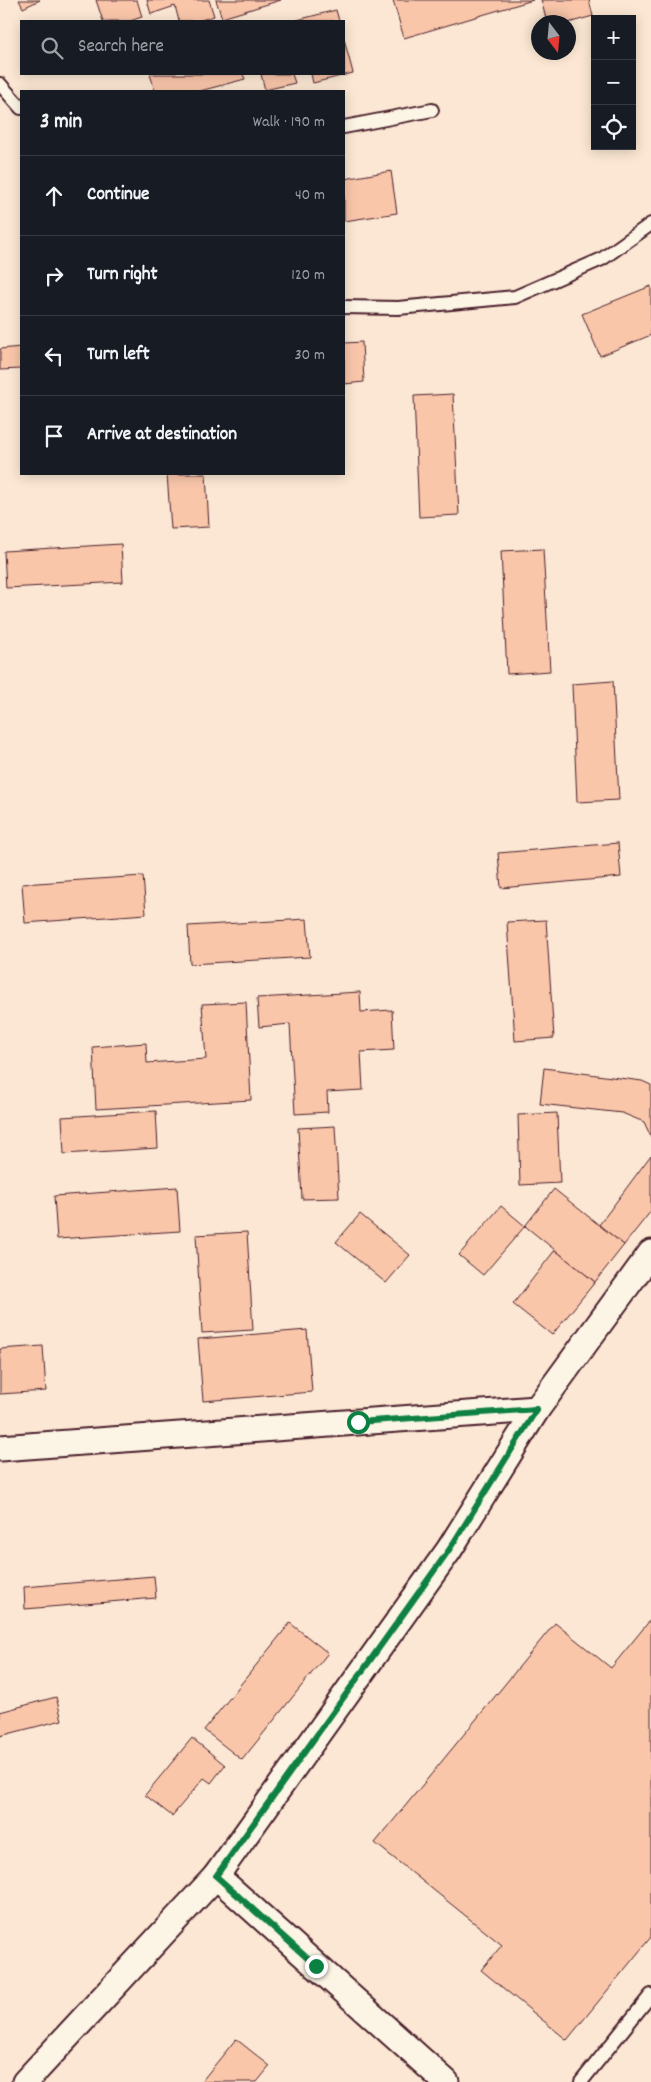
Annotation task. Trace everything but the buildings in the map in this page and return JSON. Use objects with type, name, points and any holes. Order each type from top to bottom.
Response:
[{"type":"street","points":[[25,2082],[216,1876],[449,1550],[537,1409],[651,1253]]},
{"type":"street","points":[[0,1448],[537,1409]]},
{"type":"street","points":[[216,1876],[446,2082]]},
{"type":"lane","points":[[0,84],[20,107]]},
{"type":"lane","points":[[345,127],[432,110]]},
{"type":"lane","points":[[345,307],[398,308],[516,297],[602,259],[651,224]]},
{"type":"lane","points":[[581,2082],[651,1995]]},
{"type":"route","points":[[316,1966],[216,1876],[449,1550],[537,1409],[358,1422]]}]
